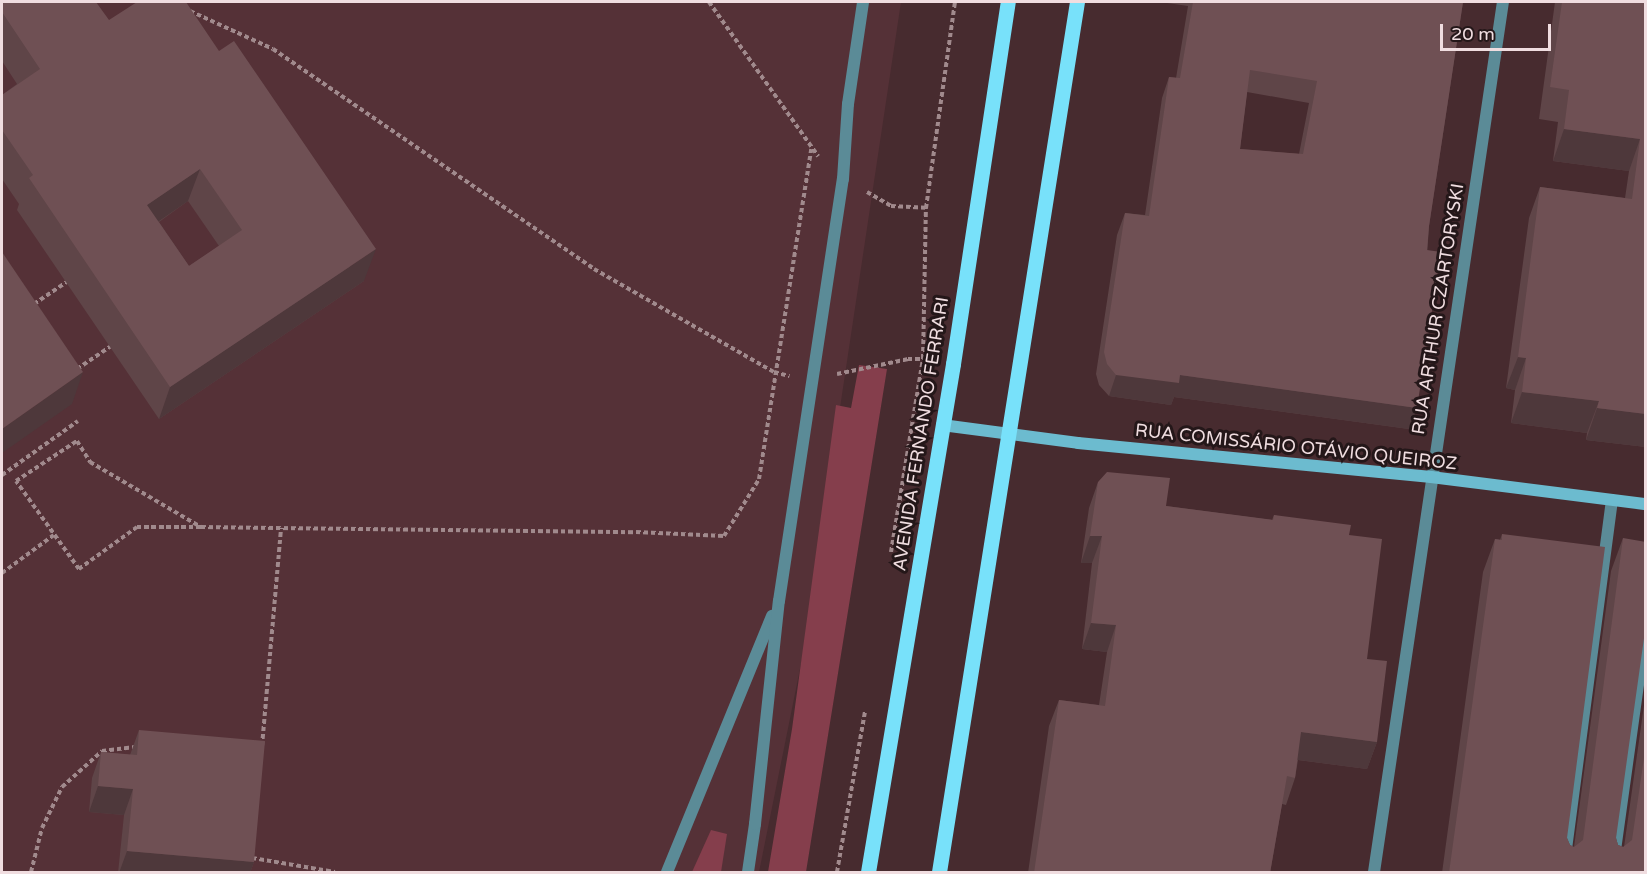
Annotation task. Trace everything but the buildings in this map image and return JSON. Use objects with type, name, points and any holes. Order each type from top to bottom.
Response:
[{"type":"main road","name":"AVENIDA FERNANDO FERRARI","points":[[868,873],[953,364],[1008,2]]},
{"type":"main road","points":[[939,873],[1077,2]]},
{"type":"street","points":[[748,873],[778,601],[843,179],[848,104],[863,2]]},
{"type":"street","name":"RUA ARTHUR CZARTORYSKI","points":[[1374,873],[1503,2]]},
{"type":"street","name":"RUA COMISSÁRIO OTÁVIO QUEIROZ","points":[[942,425],[1008,435],[1431,477],[1646,504]]},
{"type":"street","points":[[1563,873],[1612,500]]},
{"type":"street","points":[[667,873],[778,601]]},
{"type":"street","points":[[1612,873],[1646,627]]},
{"type":"path","points":[[709,2],[811,149],[843,179],[891,206],[926,208]]},
{"type":"path","points":[[891,557],[923,359],[926,208],[955,2]]},
{"type":"path","points":[[181,6],[273,49],[570,254],[774,372],[811,380],[908,359],[953,364]]},
{"type":"path","points":[[201,527],[90,462],[77,441],[16,482],[80,569],[137,527],[636,532],[724,536],[759,479],[774,372],[811,149]]},
{"type":"path","points":[[31,306],[67,282]]},
{"type":"path","points":[[75,370],[110,347]]},
{"type":"path","points":[[2,475],[78,421]]},
{"type":"path","points":[[261,752],[281,528]]},
{"type":"path","points":[[2,573],[54,535]]},
{"type":"path","points":[[837,873],[865,709]]},
{"type":"path","points":[[31,873],[42,828],[62,787],[102,751],[135,747]]},
{"type":"path","points":[[252,865],[253,846]]},
{"type":"path","points":[[252,858],[335,873]]},
{"type":"shaded area","points":[[2,2],[901,2],[803,654],[759,872],[2,872]]},
{"type":"shaded area","points":[[859,365],[887,369],[806,872],[768,872],[792,729],[836,405],[851,408]]},
{"type":"shaded area","points":[[711,830],[727,834],[721,872],[692,872]]}]
